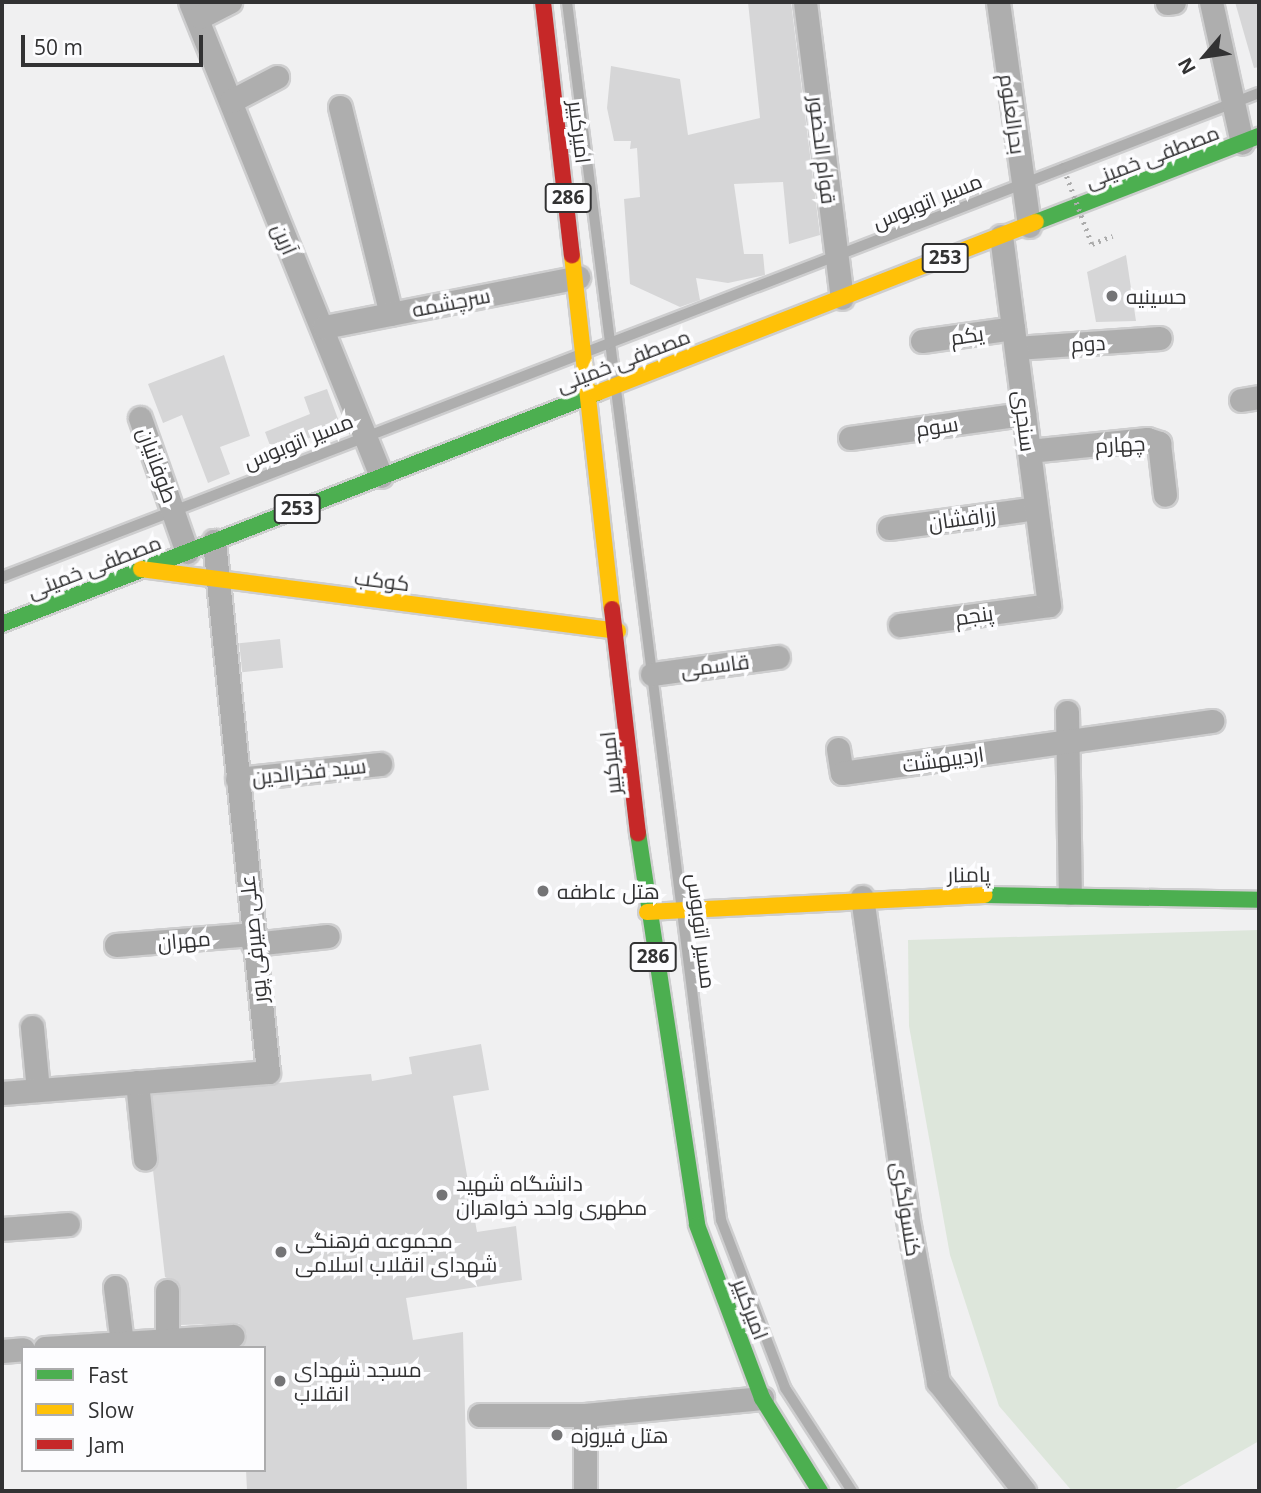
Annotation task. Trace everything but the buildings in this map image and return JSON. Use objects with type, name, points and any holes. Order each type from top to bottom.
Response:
[{"type":"main road","name":"امیرکبیر","points":[[543,2],[592,395],[647,912],[697,1225],[762,1398],[820,1491]]},
{"type":"main road","name":"مصطفی خمینی","points":[[2,624],[1250,140]]},
{"type":"main road","name":"کوکب","points":[[141,569],[618,631]]},
{"type":"main road","name":"پامنار","points":[[647,912],[862,897],[1070,894],[1259,900]]},
{"type":"street","points":[[195,10],[230,2]]},
{"type":"street","name":"قوام الحضور","points":[[805,2],[842,298]]},
{"type":"street","name":"بحرالعلوم","points":[[998,2],[1029,226]]},
{"type":"street","points":[[1211,2],[1233,103],[1250,140]]},
{"type":"street","name":"آرین","points":[[195,10],[324,327],[381,477]]},
{"type":"street","points":[[231,101],[277,77]]},
{"type":"street","points":[[340,107],[391,314]]},
{"type":"street","name":"سنجری","points":[[1001,236],[1049,605]]},
{"type":"street","name":"سرچشمه","points":[[324,327],[578,277]]},
{"type":"street","name":"دوم","points":[[1014,338],[1160,338]]},
{"type":"street","name":"یکم","points":[[922,341],[1014,338]]},
{"type":"street","name":"سوم","points":[[850,438],[1024,414]]},
{"type":"street","name":"طوفانیان","points":[[140,418],[175,510],[187,552]]},
{"type":"street","name":"چهارم","points":[[1029,451],[1147,439],[1159,443],[1165,495]]},
{"type":"street","name":"زرافشان","points":[[889,528],[1036,508]]},
{"type":"street","name":"علی صیرفی پور","points":[[2,1093],[268,1072],[214,541]]},
{"type":"street","name":"پنجم","points":[[900,625],[1049,605]]},
{"type":"street","name":"قاسمی","points":[[652,674],[778,657]]},
{"type":"street","points":[[1067,712],[1070,894]]},
{"type":"street","name":"اردیبهشت","points":[[838,749],[842,773],[1212,721]]},
{"type":"street","name":"سید فخرالدین","points":[[237,779],[380,764]]},
{"type":"street","name":"کنسولگری","points":[[862,897],[907,1215],[938,1382],[1024,1491]]},
{"type":"street","name":"مهران","points":[[116,945],[328,936]]},
{"type":"street","points":[[32,1027],[38,1090]]},
{"type":"street","points":[[136,1082],[145,1159]]},
{"type":"street","points":[[2,1229],[68,1224]]},
{"type":"street","points":[[115,1287],[122,1343]]},
{"type":"street","points":[[167,1291],[177,1342]]},
{"type":"street","points":[[97,1346],[233,1336]]},
{"type":"street","points":[[2,1350],[21,1349]]},
{"type":"street","points":[[480,1415],[584,1415],[762,1398]]},
{"type":"street","points":[[584,1415],[584,1491]]},
{"type":"lane","name":"مسیر اتوبوس","points":[[567,2],[720,1220],[785,1388],[852,1491]]},
{"type":"lane","name":"مسیر اتوبوس","points":[[2,577],[364,435],[587,355],[1259,93]]},
{"type":"path","points":[[1062,163],[1092,244],[1112,236]]},
{"type":"shaded area","points":[[1259,930],[1259,1441],[1172,1491],[1072,1491],[999,1406],[950,1255],[909,1026],[908,940]]},
{"type":"traffic: fast","points":[[1036,222],[1259,136]]},
{"type":"traffic: fast","points":[[2,624],[597,393]]},
{"type":"traffic: fast","points":[[638,833],[697,1225],[762,1398],[820,1491]]},
{"type":"traffic: fast","points":[[985,895],[1259,900]]},
{"type":"traffic: slow","points":[[597,393],[1036,222]]},
{"type":"traffic: slow","points":[[572,255],[612,609]]},
{"type":"traffic: slow","points":[[141,569],[618,631]]},
{"type":"traffic: slow","points":[[647,912],[985,895]]},
{"type":"traffic: jam","points":[[543,2],[572,255]]},
{"type":"traffic: jam","points":[[612,609],[638,833]]},
{"type":"place","name":"حسینیه","points":[[1112,296]]},
{"type":"place","name":"هتل عاطفه","points":[[543,891]]},
{"type":"place","name":"دانشگاه شهید مطهری واحد خواهران","points":[[442,1195]]},
{"type":"place","name":"مجموعه فرهنگی شهدای انقلاب اسلامی","points":[[281,1252]]},
{"type":"place","name":"مسجد شهدای انقلاب","points":[[280,1381]]},
{"type":"place","name":"هتل فیروزه","points":[[557,1435]]}]
